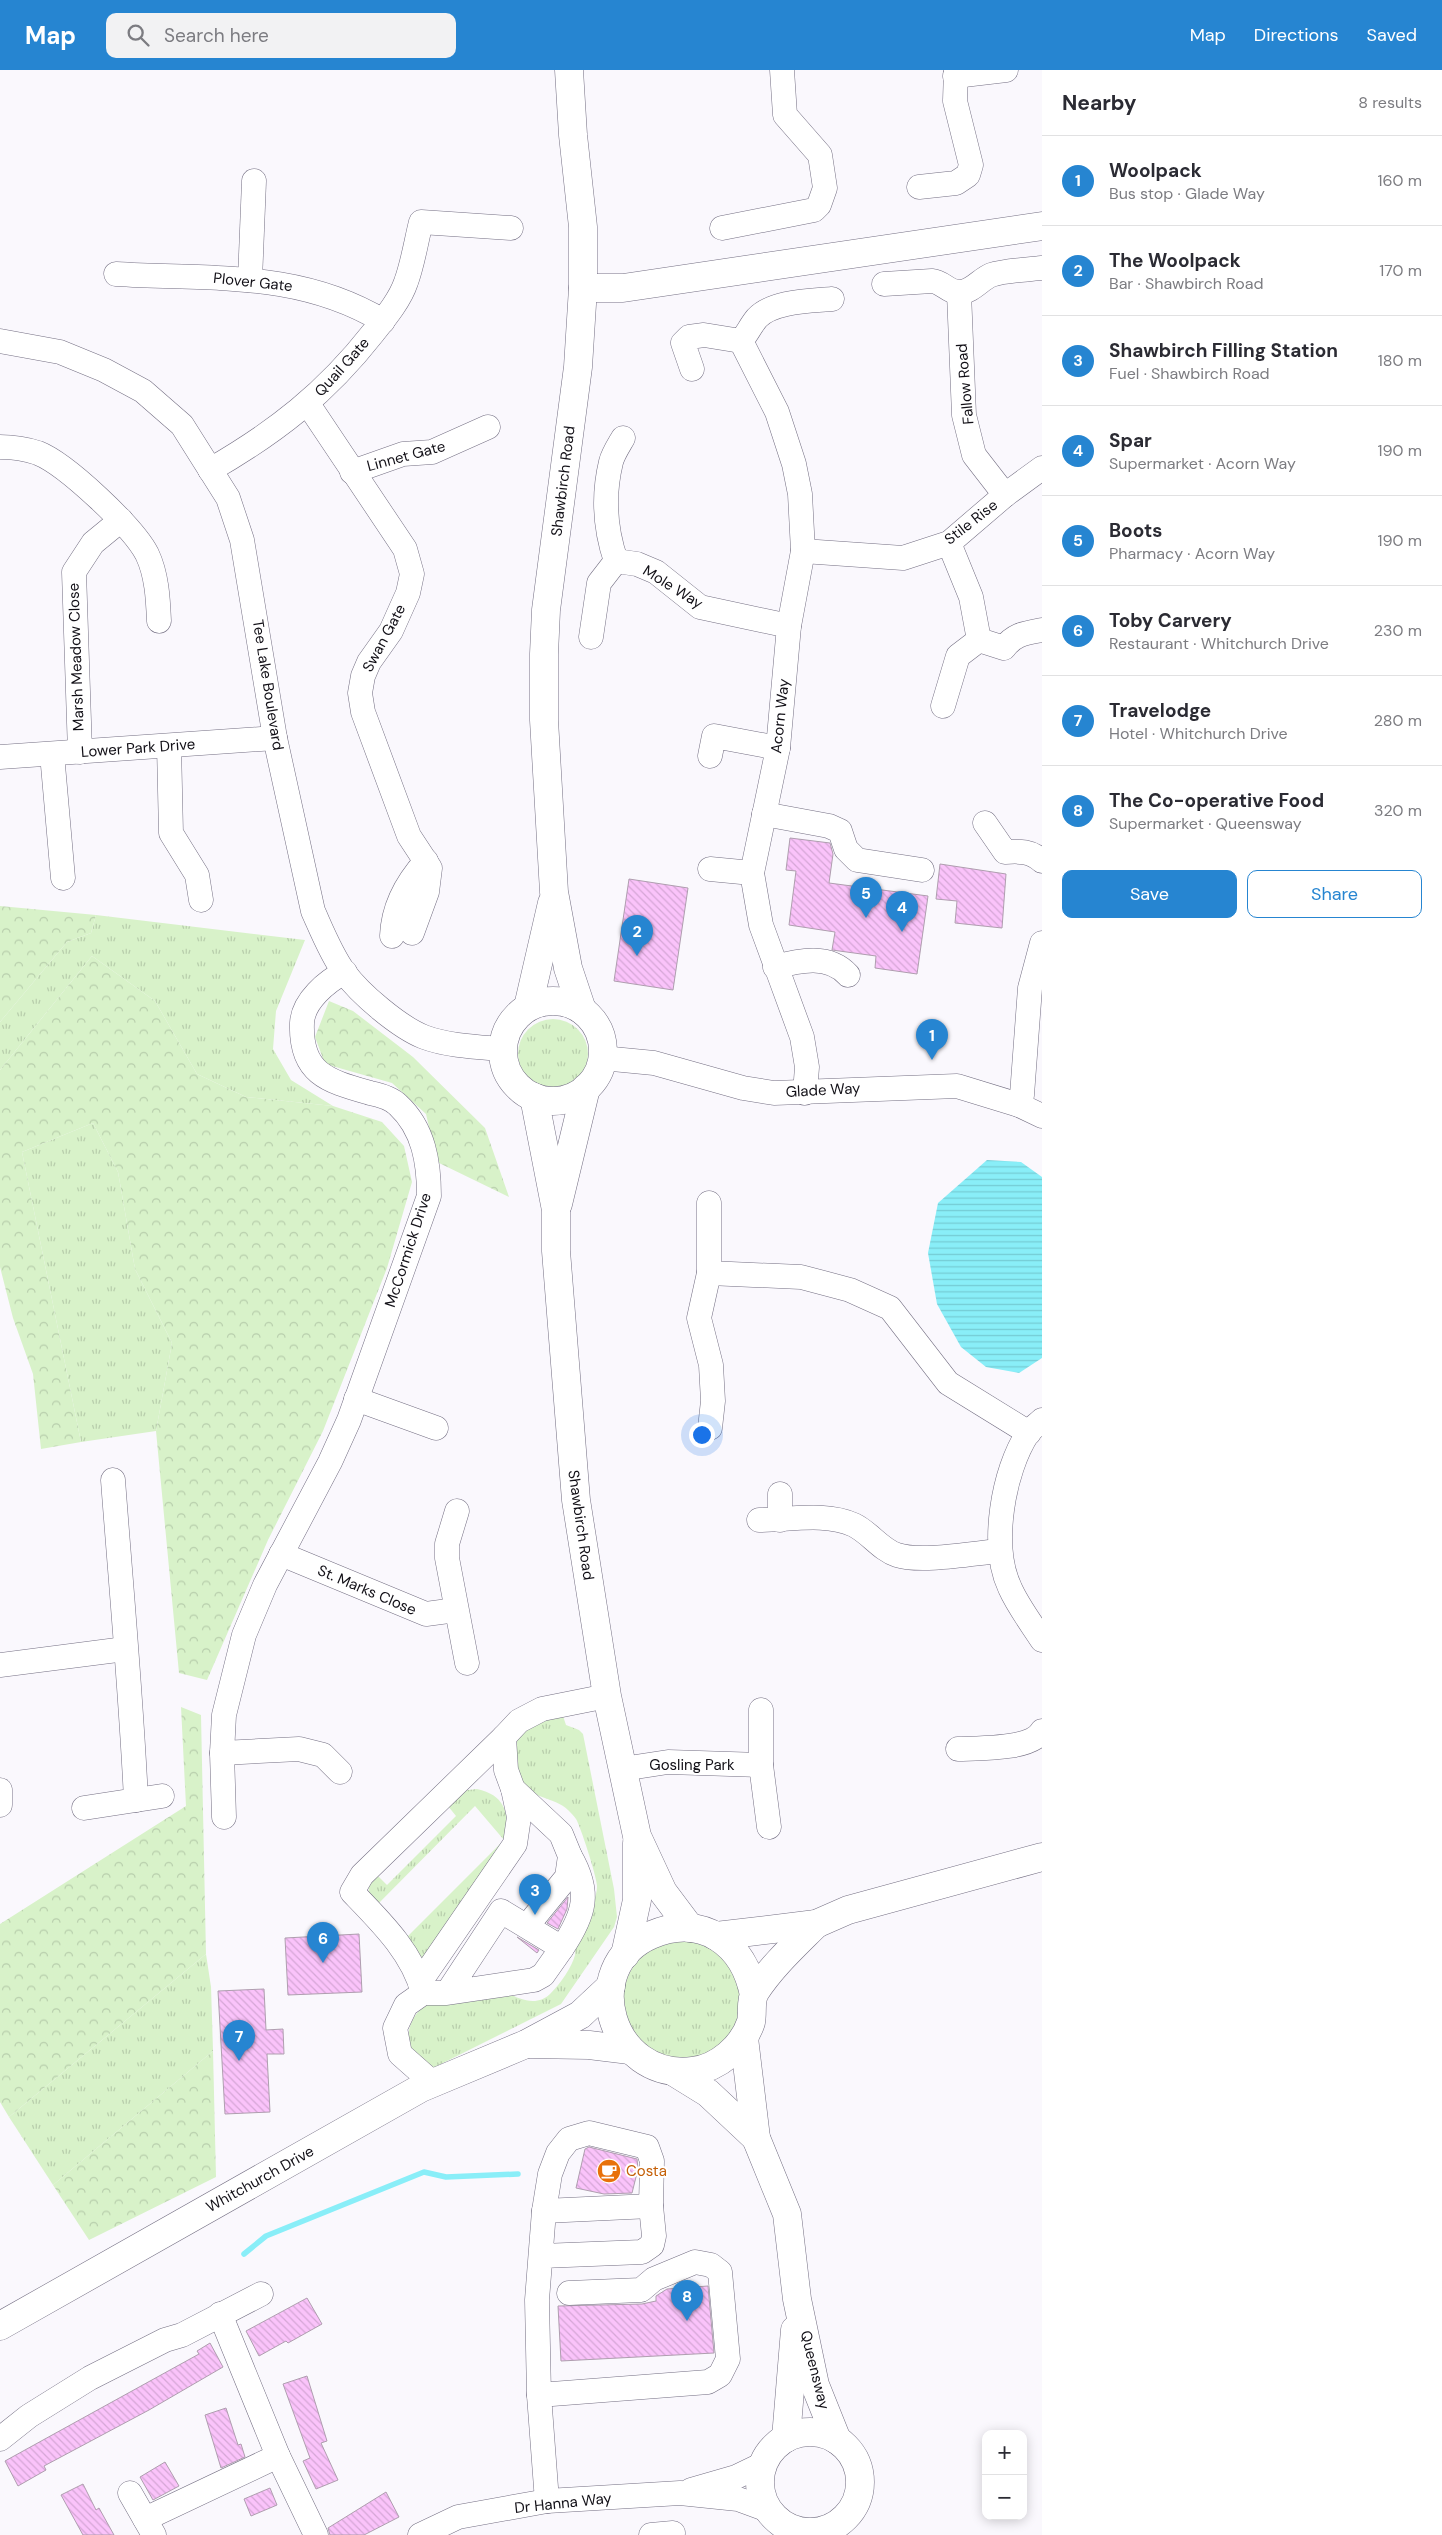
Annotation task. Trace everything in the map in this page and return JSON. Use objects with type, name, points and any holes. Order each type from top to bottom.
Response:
[{"type":"main road","name":"Shawbirch Road","points":[[569,70],[573,135],[583,227],[583,288],[578,367],[546,610],[544,720],[554,892],[568,968],[582,1010]]},
{"type":"main road","points":[[583,288],[623,288],[1042,226]]},
{"type":"main road","name":"Shawbirch Road","points":[[528,1007],[554,892]]},
{"type":"main road","points":[[556,1000],[570,1003],[582,1010],[599,1031],[602,1044],[602,1058],[594,1080],[574,1096],[561,1100],[547,1100],[534,1097],[523,1091],[508,1073],[502,1049],[506,1032],[515,1018],[528,1007],[541,1001],[556,1000]]},
{"type":"main road","name":"Shawbirch Road","points":[[556,1210],[586,1088]]},
{"type":"main road","name":"Shawbirch Road","points":[[534,1097],[556,1210],[556,1251],[576,1500],[607,1696],[637,1836],[663,1892],[690,1928]]},
{"type":"main road","name":"Shawbirch Road","points":[[625,1955],[637,1900],[637,1836]]},
{"type":"main road","points":[[716,1936],[816,1924],[848,1910],[1042,1857]]},
{"type":"main road","points":[[754,1995],[778,1961],[816,1924]]},
{"type":"main road","points":[[674,2072],[694,2071],[714,2064],[729,2054],[744,2038],[751,2022],[754,1995],[750,1976],[744,1962],[732,1947],[716,1936],[690,1928],[657,1932],[644,1938],[625,1955],[616,1969],[611,1986],[610,2010],[617,2032],[630,2050],[650,2065],[674,2072],[708,2093],[756,2138]]},
{"type":"main road","name":"Whitchurch Drive","points":[[0,2326],[421,2088],[526,2044],[580,2015],[611,1986]]},
{"type":"main road","points":[[744,2038],[756,2138]]},
{"type":"main road","name":"Whitchurch Drive","points":[[526,2044],[589,2045],[630,2050]]},
{"type":"main road","name":"Queensway","points":[[756,2138],[786,2214],[797,2299],[815,2385],[837,2440]]},
{"type":"main road","name":"Queensway","points":[[768,2510],[776,2519],[796,2533],[825,2530],[838,2524],[849,2524],[860,2488],[859,2474],[855,2461],[848,2449],[837,2440],[825,2434],[812,2432],[786,2438],[797,2299]]},
{"type":"main road","points":[[768,2510],[762,2495],[760,2479],[763,2464],[773,2449],[786,2438]]},
{"type":"street","points":[[722,228],[814,210],[819,205],[825,188],[820,155],[785,115],[782,70]]},
{"type":"street","points":[[919,187],[963,180],[968,175],[970,165],[954,101],[955,73],[1006,70]]},
{"type":"street","points":[[250,280],[254,181]]},
{"type":"street","name":"Quail Gate","points":[[210,470],[270,432],[308,404],[346,368],[383,321],[406,283],[421,222],[511,228]]},
{"type":"street","points":[[884,284],[949,287],[983,280],[991,276],[1042,268]]},
{"type":"street","name":"Plover Gate","points":[[116,274],[250,280],[294,285],[330,295],[361,308],[383,321]]},
{"type":"street","name":"Fallow Road","points":[[949,287],[964,415],[974,455],[1005,495]]},
{"type":"street","points":[[692,369],[683,344],[689,337],[715,337],[742,341],[758,318],[766,312],[791,303],[832,299]]},
{"type":"street","name":"Tee Lake Boulevard","points":[[0,341],[60,352],[104,370],[143,391],[182,425],[228,498],[242,540],[275,738],[313,911],[323,934],[344,972],[390,1015],[423,1036],[446,1043],[502,1049]]},
{"type":"street","name":"Acorn Way","points":[[742,341],[777,412],[794,464],[800,494],[803,551],[789,626],[778,748],[752,873],[759,918],[774,966],[802,1037],[807,1067],[805,1093]]},
{"type":"street","name":"Swan Gate","points":[[308,404],[405,549],[412,574],[408,593],[391,631],[368,662],[360,693],[363,712],[409,836],[430,868],[428,892],[402,934]]},
{"type":"street","name":"Linnet Gate","points":[[352,472],[403,454],[432,452],[488,428]]},
{"type":"street","points":[[591,637],[599,584],[616,561],[608,536],[605,506],[611,460],[623,438]]},
{"type":"street","points":[[0,447],[38,453],[62,466],[121,520],[146,552],[155,573],[159,621]]},
{"type":"street","name":"Stile Rise","points":[[803,551],[903,558],[949,543],[1005,495],[1042,468]]},
{"type":"street","name":"Marsh Meadow Close","points":[[80,752],[74,572],[93,543],[121,520]]},
{"type":"street","points":[[949,543],[972,597],[979,640]]},
{"type":"street","name":"Mole Way","points":[[616,561],[638,564],[656,572],[700,607],[789,626]]},
{"type":"street","points":[[979,640],[1004,648],[1010,639],[1020,634],[1042,630]]},
{"type":"street","points":[[943,706],[958,656],[979,640]]},
{"type":"street","points":[[710,756],[714,736],[778,748]]},
{"type":"street","name":"Lower Park Drive","points":[[0,758],[275,738]]},
{"type":"street","points":[[169,746],[170,833],[197,874],[201,900]]},
{"type":"street","points":[[52,754],[63,878]]},
{"type":"street","points":[[764,814],[829,826],[840,831],[846,848],[857,860],[922,870]]},
{"type":"street","points":[[985,822],[1005,852],[1022,851],[1035,855],[1042,861]]},
{"type":"street","points":[[710,869],[752,873]]},
{"type":"street","points":[[1019,1105],[1022,1094],[1030,988],[1042,943]]},
{"type":"street","points":[[774,966],[805,959],[839,964],[848,975]]},
{"type":"street","name":"McCormick Drive","points":[[224,1817],[222,1753],[224,1714],[244,1635],[265,1584],[330,1462],[356,1399],[429,1196],[429,1172],[419,1134],[410,1118],[397,1103],[382,1096],[343,1086],[323,1077],[309,1061],[301,1041],[302,1018],[319,988],[344,972]]},
{"type":"street","name":"Glade Way","points":[[602,1058],[654,1064],[743,1088],[774,1093],[805,1093],[849,1088],[957,1086],[1019,1105],[1042,1116]]},
{"type":"street","points":[[709,1203],[709,1274],[699,1318],[711,1365],[713,1401],[710,1428]]},
{"type":"street","points":[[709,1274],[801,1276],[850,1290],[890,1308],[948,1384],[1035,1426],[1010,1476],[1000,1521],[1000,1551],[1009,1588],[1042,1640]]},
{"type":"street","points":[[356,1399],[436,1428]]},
{"type":"street","points":[[113,1480],[125,1649],[131,1692],[136,1800]]},
{"type":"street","points":[[780,1494],[770,1520],[838,1520],[855,1525],[897,1555],[926,1557],[1000,1551]]},
{"type":"street","points":[[457,1511],[447,1544],[450,1581],[467,1663]]},
{"type":"street","name":"St. Marks Close","points":[[281,1554],[426,1614],[456,1610]]},
{"type":"street","points":[[0,1665],[125,1649]]},
{"type":"street","points":[[430,1990],[392,1933],[352,1892],[362,1875],[504,1737],[519,1720],[542,1708],[607,1696]]},
{"type":"street","points":[[761,1710],[761,1766],[769,1827]]},
{"type":"street","points":[[958,1749],[1022,1744],[1039,1737],[1042,1731]]},
{"type":"street","points":[[430,1990],[515,1844],[519,1817],[513,1789],[506,1770],[504,1737]]},
{"type":"street","points":[[222,1753],[300,1749],[323,1755],[340,1772]]},
{"type":"street","name":"Gosling Park","points":[[622,1769],[668,1762],[761,1766]]},
{"type":"street","points":[[430,1990],[534,1980],[543,1975],[562,1948],[579,1917],[584,1898],[582,1882],[561,1834],[513,1789]]},
{"type":"street","points":[[0,1790],[0,1805]]},
{"type":"street","points":[[84,1808],[162,1796]]},
{"type":"street","points":[[527,1926],[567,1877],[570,1856]]},
{"type":"street","points":[[421,2088],[426,2077],[400,2054],[395,2028],[406,2005],[430,1990],[501,1911],[562,1948]]},
{"type":"street","points":[[542,2256],[642,2252],[652,2246],[654,2236],[651,2206],[652,2161],[647,2147],[588,2133],[569,2139],[558,2153],[550,2174],[544,2211],[542,2256],[537,2300],[539,2395],[547,2501]]},
{"type":"street","points":[[544,2211],[651,2206]]},
{"type":"street","points":[[539,2395],[708,2382],[720,2375],[728,2359],[720,2272],[711,2264],[695,2262],[654,2279],[641,2290],[569,2293]]},
{"type":"street","points":[[0,2439],[29,2416],[90,2378],[165,2340],[182,2335],[261,2294]]},
{"type":"street","points":[[220,2314],[278,2456],[316,2535]]},
{"type":"street","points":[[130,2493],[149,2527],[278,2456]]},
{"type":"street","name":"Dr Hanna Way","points":[[680,2493],[736,2477],[763,2464]]},
{"type":"street","name":"Dr Hanna Way","points":[[420,2535],[461,2526],[547,2501],[680,2493],[738,2499],[768,2510]]},
{"type":"green space","points":[[0,906],[96,915],[91,933],[67,942],[0,1022]]},
{"type":"green space","points":[[96,915],[305,940],[276,1011],[273,1049],[291,1080],[333,1106],[246,1097],[197,1074],[155,1001],[92,956],[0,1070],[0,1022],[67,942],[91,933]]},
{"type":"green space","points":[[92,956],[155,1001],[197,1074],[246,1097],[333,1106],[382,1122],[404,1146],[412,1182],[387,1268],[323,1431],[268,1540],[207,1680],[179,1673],[156,1431],[172,1343],[135,1269],[118,1172],[93,1123],[22,1152],[81,1442],[41,1449],[33,1374],[13,1318],[0,1267],[0,1070]]},
{"type":"green space","points":[[329,1001],[353,1011],[413,1057],[485,1128],[509,1197],[437,1162],[426,1114],[392,1083],[325,1064],[315,1037]]},
{"type":"green space","points":[[546,1019],[560,1019],[573,1025],[582,1034],[588,1047],[586,1067],[578,1079],[560,1089],[546,1089],[533,1083],[524,1074],[518,1061],[518,1047],[524,1034],[533,1025]]},
{"type":"green space","points":[[93,1123],[118,1172],[135,1269],[172,1343],[156,1431],[81,1442],[22,1152]]},
{"type":"green space","points":[[181,1707],[201,1715],[206,1954],[9,2117],[0,2102],[0,1924],[186,1806]]},
{"type":"green space","points":[[563,1716],[566,1725],[579,1730],[583,1734],[614,1889],[617,1917],[614,1927],[561,2004],[433,2068],[408,2048],[408,2035],[411,2023],[423,2008],[429,2004],[503,1990],[521,1999],[540,2000],[551,1993],[558,1985],[573,1960],[577,1933],[591,1908],[596,1894],[597,1882],[595,1874],[576,1819],[562,1805],[527,1790],[520,1785],[515,1779],[513,1770],[515,1746],[518,1736],[523,1729],[539,1720]]},
{"type":"green space","points":[[477,1789],[493,1795],[503,1805],[507,1819],[508,1835],[423,1967],[398,1927],[408,1936],[504,1840],[475,1806],[376,1906],[369,1894],[370,1881],[378,1876],[387,1885],[456,1816],[448,1806],[459,1791]]},
{"type":"green space","points":[[682,1941],[705,1946],[724,1958],[736,1977],[741,2000],[736,2023],[724,2042],[705,2054],[682,2059],[659,2054],[640,2042],[628,2023],[623,2000],[628,1977],[640,1958],[659,1946]]},
{"type":"green space","points":[[206,1954],[211,1987],[213,2051],[53,2185],[9,2117]]},
{"type":"green space","points":[[213,2051],[216,2177],[89,2240],[53,2185]]},
{"type":"water","points":[[987,1160],[1021,1162],[1042,1177],[1042,1358],[1019,1373],[986,1367],[961,1347],[937,1304],[928,1253],[938,1203]]},
{"type":"building","points":[[790,838],[830,843],[833,854],[829,883],[928,896],[917,974],[875,968],[876,956],[832,950],[835,932],[789,925],[796,871],[786,870]]},
{"type":"building","points":[[940,864],[1006,874],[1002,928],[955,923],[957,901],[936,899]]},
{"type":"building","points":[[629,879],[688,888],[673,990],[614,981]]},
{"type":"building","points":[[568,1897],[567,1909],[558,1929],[547,1923]]},
{"type":"building","points":[[359,1934],[362,1992],[288,1995],[285,1938]]},
{"type":"building","points":[[517,1937],[539,1950],[537,1953]]},
{"type":"building","points":[[264,1989],[266,2030],[283,2029],[284,2054],[267,2054],[270,2112],[225,2114],[218,1991]]},
{"type":"building","name":"Costa","points":[[589,2147],[637,2159],[638,2169],[632,2193],[604,2194],[576,2188],[585,2149]]},
{"type":"building","points":[[708,2286],[714,2353],[561,2361],[558,2306],[642,2304],[656,2301],[656,2296],[667,2289]]},
{"type":"building","points":[[307,2298],[322,2324],[288,2343],[286,2341],[259,2356],[246,2331]]},
{"type":"building","points":[[210,2343],[223,2367],[149,2410],[44,2466],[46,2470],[18,2486],[5,2461],[199,2354],[197,2351]]},
{"type":"building","points":[[307,2376],[327,2441],[321,2443],[338,2480],[316,2489],[303,2461],[310,2458],[283,2384]]},
{"type":"building","points":[[226,2408],[238,2445],[241,2444],[245,2457],[221,2468],[205,2415]]},
{"type":"building","points":[[165,2462],[179,2486],[153,2500],[140,2477]]},
{"type":"building","points":[[83,2484],[96,2510],[99,2508],[114,2535],[83,2535],[61,2495]]},
{"type":"building","points":[[270,2488],[277,2505],[251,2516],[244,2499]]},
{"type":"building","points":[[386,2492],[399,2517],[364,2535],[330,2535],[328,2528]]},
{"type":"waterway","points":[[244,2254],[266,2236],[424,2172],[446,2177],[518,2174]]},
{"type":"place","name":"Boots","points":[[866,918]]},
{"type":"place","name":"Spar","points":[[902,932]]},
{"type":"place","name":"The Woolpack","points":[[637,956]]},
{"type":"place","name":"Woolpack","points":[[932,1060]]},
{"type":"place","name":"Shawbirch Filling Station","points":[[535,1915]]},
{"type":"place","name":"Toby Carvery","points":[[323,1963]]},
{"type":"place","name":"Travelodge","points":[[239,2061]]},
{"type":"place","name":"Costa","points":[[609,2171]]},
{"type":"place","name":"The Co-operative Food","points":[[687,2321]]}]
